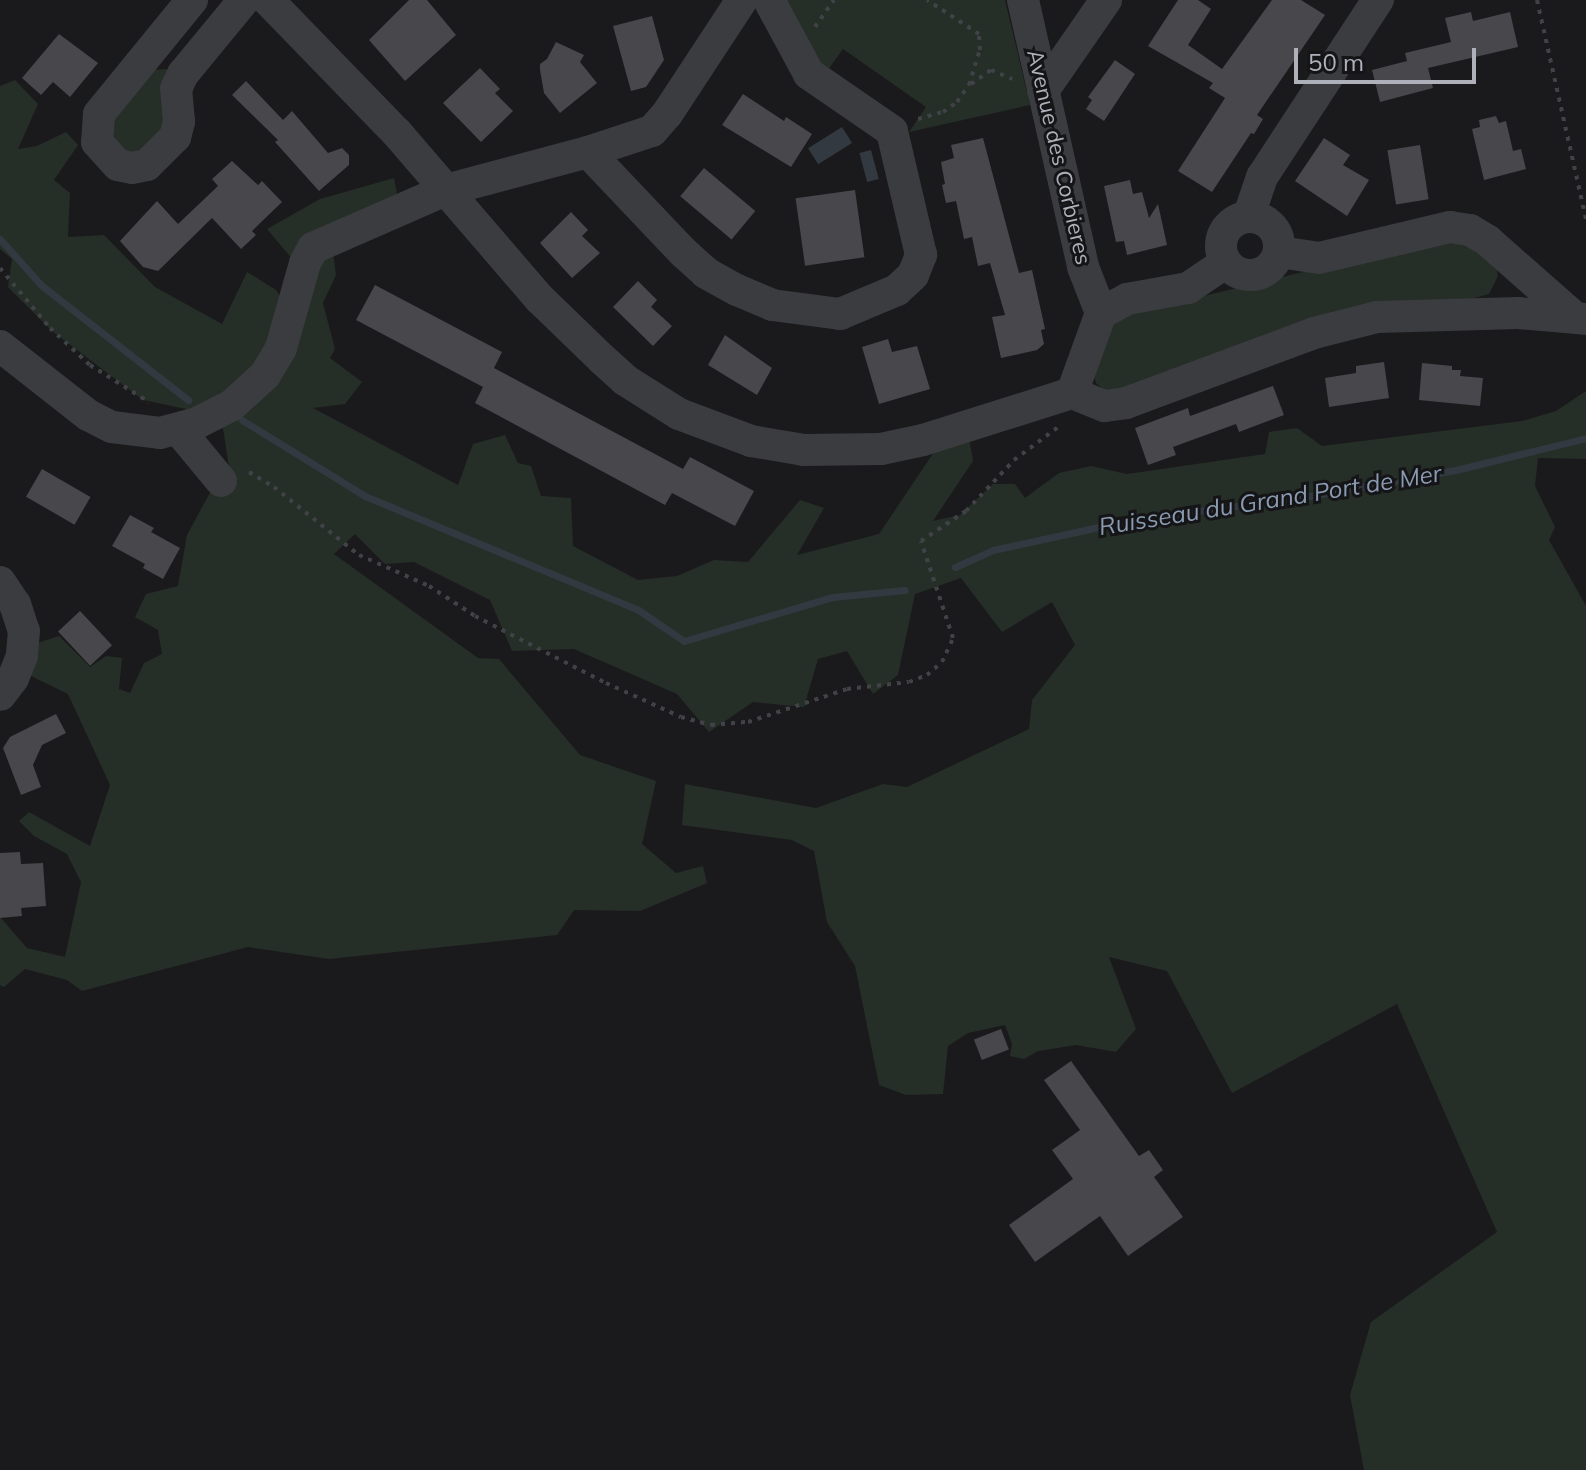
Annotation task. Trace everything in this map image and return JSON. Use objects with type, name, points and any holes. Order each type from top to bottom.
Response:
[{"type":"street","points":[[192,0],[99,114],[97,142],[118,165],[132,168],[147,165],[175,137],[179,122],[176,89],[183,74],[244,0]]},
{"type":"street","points":[[268,0],[446,190],[540,299],[625,380],[679,414],[751,441],[804,450],[881,449],[1082,398],[1126,403],[1314,333],[1363,320],[1418,314],[1579,317]]},
{"type":"street","points":[[0,346],[88,415],[112,427],[137,432],[188,427],[231,406],[265,375],[281,348],[305,263],[313,248],[446,190],[588,152],[652,131],[667,114],[742,0]]},
{"type":"street","points":[[588,152],[683,252],[706,273],[737,290],[772,305],[840,314],[897,290],[913,275],[921,255],[892,131],[809,74],[769,0]]},
{"type":"street","name":"Avenue des Corbieres","points":[[1023,0],[1083,267],[1101,313]]},
{"type":"street","points":[[1043,91],[1106,0]]},
{"type":"street","points":[[1249,215],[1262,177],[1378,0]]},
{"type":"street","points":[[1249,215],[1269,223],[1276,232],[1279,252],[1273,265],[1262,273],[1249,276],[1236,272],[1225,263],[1220,248],[1223,232],[1234,220],[1249,215]]},
{"type":"street","points":[[1279,252],[1319,258],[1450,227],[1470,230],[1488,241],[1579,317]]},
{"type":"street","points":[[1082,398],[1101,313],[1127,299],[1188,288],[1225,263]]},
{"type":"street","points":[[188,427],[234,476]]},
{"type":"street","points":[[0,582],[15,604],[24,631],[22,656],[0,695]]},
{"type":"path","points":[[812,32],[834,0]]},
{"type":"path","points":[[918,119],[943,112],[957,102],[969,85],[980,50],[979,34],[927,0]]},
{"type":"path","points":[[1537,0],[1586,220]]},
{"type":"path","points":[[969,85],[991,70],[1043,91]]},
{"type":"path","points":[[0,268],[50,328],[90,365],[188,427]]},
{"type":"path","points":[[234,476],[274,487],[359,555],[429,586],[475,616],[617,689],[681,717],[711,725],[748,722],[847,689],[909,682],[927,675],[942,662],[953,638],[921,541],[966,511],[1014,460],[1082,398]]},
{"type":"shaded area","points":[[781,0],[1005,0],[1030,105],[909,132],[926,107],[843,49],[825,74]]},
{"type":"shaded area","points":[[169,69],[165,125],[143,151],[126,155],[105,124],[148,70]]},
{"type":"shaded area","points":[[15,80],[38,104],[18,149],[37,146],[66,132],[78,145],[54,180],[70,193],[68,237],[104,235],[155,287],[222,324],[247,272],[276,290],[299,327],[309,279],[267,229],[320,199],[394,178],[397,194],[332,244],[336,275],[323,303],[335,349],[330,358],[362,382],[345,404],[313,408],[458,485],[473,444],[505,435],[518,463],[531,466],[541,496],[571,498],[573,546],[638,580],[677,576],[714,560],[748,562],[800,500],[824,508],[797,555],[879,534],[940,443],[968,432],[973,461],[933,521],[960,515],[993,484],[1015,484],[1025,498],[1059,473],[1091,466],[1127,474],[1265,454],[1269,432],[1297,428],[1322,446],[1522,421],[1556,411],[1586,391],[1586,459],[1538,458],[1535,486],[1555,527],[1549,540],[1586,606],[1586,1470],[1364,1470],[1350,1395],[1371,1322],[1497,1232],[1397,1004],[1232,1093],[1167,971],[1109,957],[1136,1029],[1116,1052],[1076,1045],[1038,1051],[1024,1059],[1010,1056],[1012,1044],[1005,1025],[968,1033],[948,1046],[943,1094],[906,1095],[879,1085],[855,966],[827,922],[814,851],[792,840],[682,825],[685,784],[816,808],[883,784],[907,787],[1029,729],[1032,700],[1075,645],[1052,602],[1002,632],[961,578],[915,594],[898,675],[873,694],[847,651],[818,659],[804,707],[753,702],[709,732],[677,694],[574,649],[512,651],[490,600],[414,562],[385,564],[355,534],[334,554],[478,658],[499,659],[580,755],[656,781],[642,844],[676,873],[703,866],[707,883],[640,911],[574,910],[557,935],[329,959],[248,947],[82,991],[67,980],[25,969],[4,987],[0,985],[0,917],[27,948],[65,957],[81,882],[67,854],[34,836],[19,821],[29,812],[90,846],[110,785],[68,694],[27,674],[37,643],[59,636],[90,667],[106,656],[122,658],[119,689],[130,693],[144,663],[162,654],[158,630],[135,617],[146,594],[178,586],[187,535],[213,487],[230,474],[223,428],[191,410],[143,400],[52,331],[8,287],[12,259],[0,249],[0,86]]},
{"type":"shaded area","points":[[842,127],[852,143],[818,164],[808,148]]},
{"type":"shaded area","points":[[871,150],[879,179],[867,182],[859,153]]},
{"type":"shaded area","points":[[1448,237],[1463,240],[1496,267],[1498,276],[1489,294],[1121,392],[1104,390],[1096,383],[1093,373],[1104,334],[1121,316]]},
{"type":"building","points":[[409,0],[427,0],[456,35],[405,81],[369,40]]},
{"type":"building","points":[[1178,0],[1198,0],[1211,9],[1188,45],[1222,69],[1272,0],[1301,0],[1325,15],[1257,115],[1263,119],[1254,134],[1251,133],[1212,192],[1178,171],[1225,98],[1209,88],[1213,83],[1148,46]]},
{"type":"building","points":[[1471,12],[1473,21],[1510,12],[1518,47],[1428,68],[1433,88],[1380,102],[1372,70],[1407,61],[1405,53],[1451,42],[1445,18]]},
{"type":"building","points":[[652,16],[664,60],[646,87],[631,91],[613,26]]},
{"type":"building","points":[[59,34],[98,63],[70,97],[53,82],[41,95],[22,78]]},
{"type":"building","points":[[556,42],[584,55],[580,62],[597,83],[560,113],[544,93],[540,70],[540,64],[547,59]]},
{"type":"building","points":[[1115,60],[1135,74],[1104,121],[1086,109],[1092,100],[1088,97]]},
{"type":"building","points":[[480,68],[500,89],[495,93],[513,111],[481,142],[443,103]]},
{"type":"building","points":[[246,81],[283,120],[292,111],[328,153],[342,148],[349,155],[349,165],[319,191],[275,142],[278,140],[232,95]]},
{"type":"building","points":[[743,94],[784,121],[786,117],[812,134],[791,167],[722,125]]},
{"type":"building","points":[[1496,116],[1499,123],[1506,121],[1513,151],[1521,149],[1526,169],[1484,180],[1472,129],[1480,127],[1479,120]]},
{"type":"building","points":[[983,138],[1019,273],[1032,270],[1045,329],[1041,330],[1044,344],[1037,350],[1001,358],[992,317],[1005,315],[990,263],[978,266],[972,237],[964,239],[956,201],[946,203],[942,185],[945,184],[941,162],[954,158],[951,145]]},
{"type":"building","points":[[1324,138],[1350,155],[1343,165],[1369,180],[1347,216],[1295,181]]},
{"type":"building","points":[[1420,145],[1429,199],[1396,204],[1387,150]]},
{"type":"building","points":[[232,161],[258,185],[262,181],[282,202],[252,231],[256,235],[241,249],[212,218],[158,271],[143,267],[120,241],[157,201],[178,224],[218,186],[212,179]]},
{"type":"building","points":[[704,168],[755,211],[732,239],[680,196]]},
{"type":"building","points":[[1130,180],[1133,194],[1142,192],[1149,218],[1158,204],[1167,245],[1127,255],[1124,241],[1116,242],[1104,186]]},
{"type":"building","points":[[855,190],[864,257],[805,266],[796,198]]},
{"type":"building","points":[[571,212],[588,230],[582,236],[600,253],[572,278],[540,243]]},
{"type":"building","points":[[638,281],[657,300],[651,307],[672,326],[653,346],[613,307]]},
{"type":"building","points":[[375,285],[502,352],[494,368],[683,469],[690,457],[754,491],[735,526],[672,493],[665,505],[475,403],[483,387],[356,320]]},
{"type":"building","points":[[725,335],[772,368],[757,395],[708,365]]},
{"type":"building","points":[[888,339],[892,352],[917,346],[930,389],[879,404],[862,347]]},
{"type":"building","points":[[1384,362],[1389,398],[1329,407],[1325,378],[1356,373],[1356,366]]},
{"type":"building","points":[[1422,363],[1452,366],[1452,370],[1461,370],[1460,376],[1483,378],[1480,406],[1419,400]]},
{"type":"building","points":[[1273,386],[1284,415],[1239,432],[1236,424],[1173,447],[1176,455],[1148,465],[1135,428],[1188,408],[1190,416]]},
{"type":"building","points":[[42,469],[90,497],[74,525],[26,497]]},
{"type":"building","points":[[130,515],[154,528],[151,532],[180,548],[163,579],[143,568],[145,564],[112,546]]},
{"type":"building","points":[[80,611],[112,645],[90,666],[58,631]]},
{"type":"building","points":[[56,714],[66,733],[42,745],[33,765],[41,787],[21,795],[3,748],[10,737]]},
{"type":"building","points":[[20,852],[21,864],[43,863],[46,906],[21,908],[22,916],[0,918],[0,853]]},
{"type":"building","points":[[1001,1029],[1009,1050],[982,1060],[974,1039]]},
{"type":"building","points":[[1071,1061],[1139,1156],[1149,1150],[1163,1170],[1154,1177],[1183,1217],[1128,1256],[1100,1216],[1035,1262],[1009,1225],[1073,1179],[1052,1150],[1080,1130],[1044,1080]]},
{"type":"waterway","name":"Ruisseau du Grand Port de Mer","points":[[0,239],[41,285],[188,400]]},
{"type":"waterway","name":"Ruisseau du Grand Port de Mer","points":[[242,420],[365,496],[637,609],[684,641],[833,597],[905,590]]},
{"type":"waterway","name":"Ruisseau du Grand Port de Mer","points":[[955,567],[993,550],[1131,520],[1304,497],[1456,470],[1586,438]]}]
